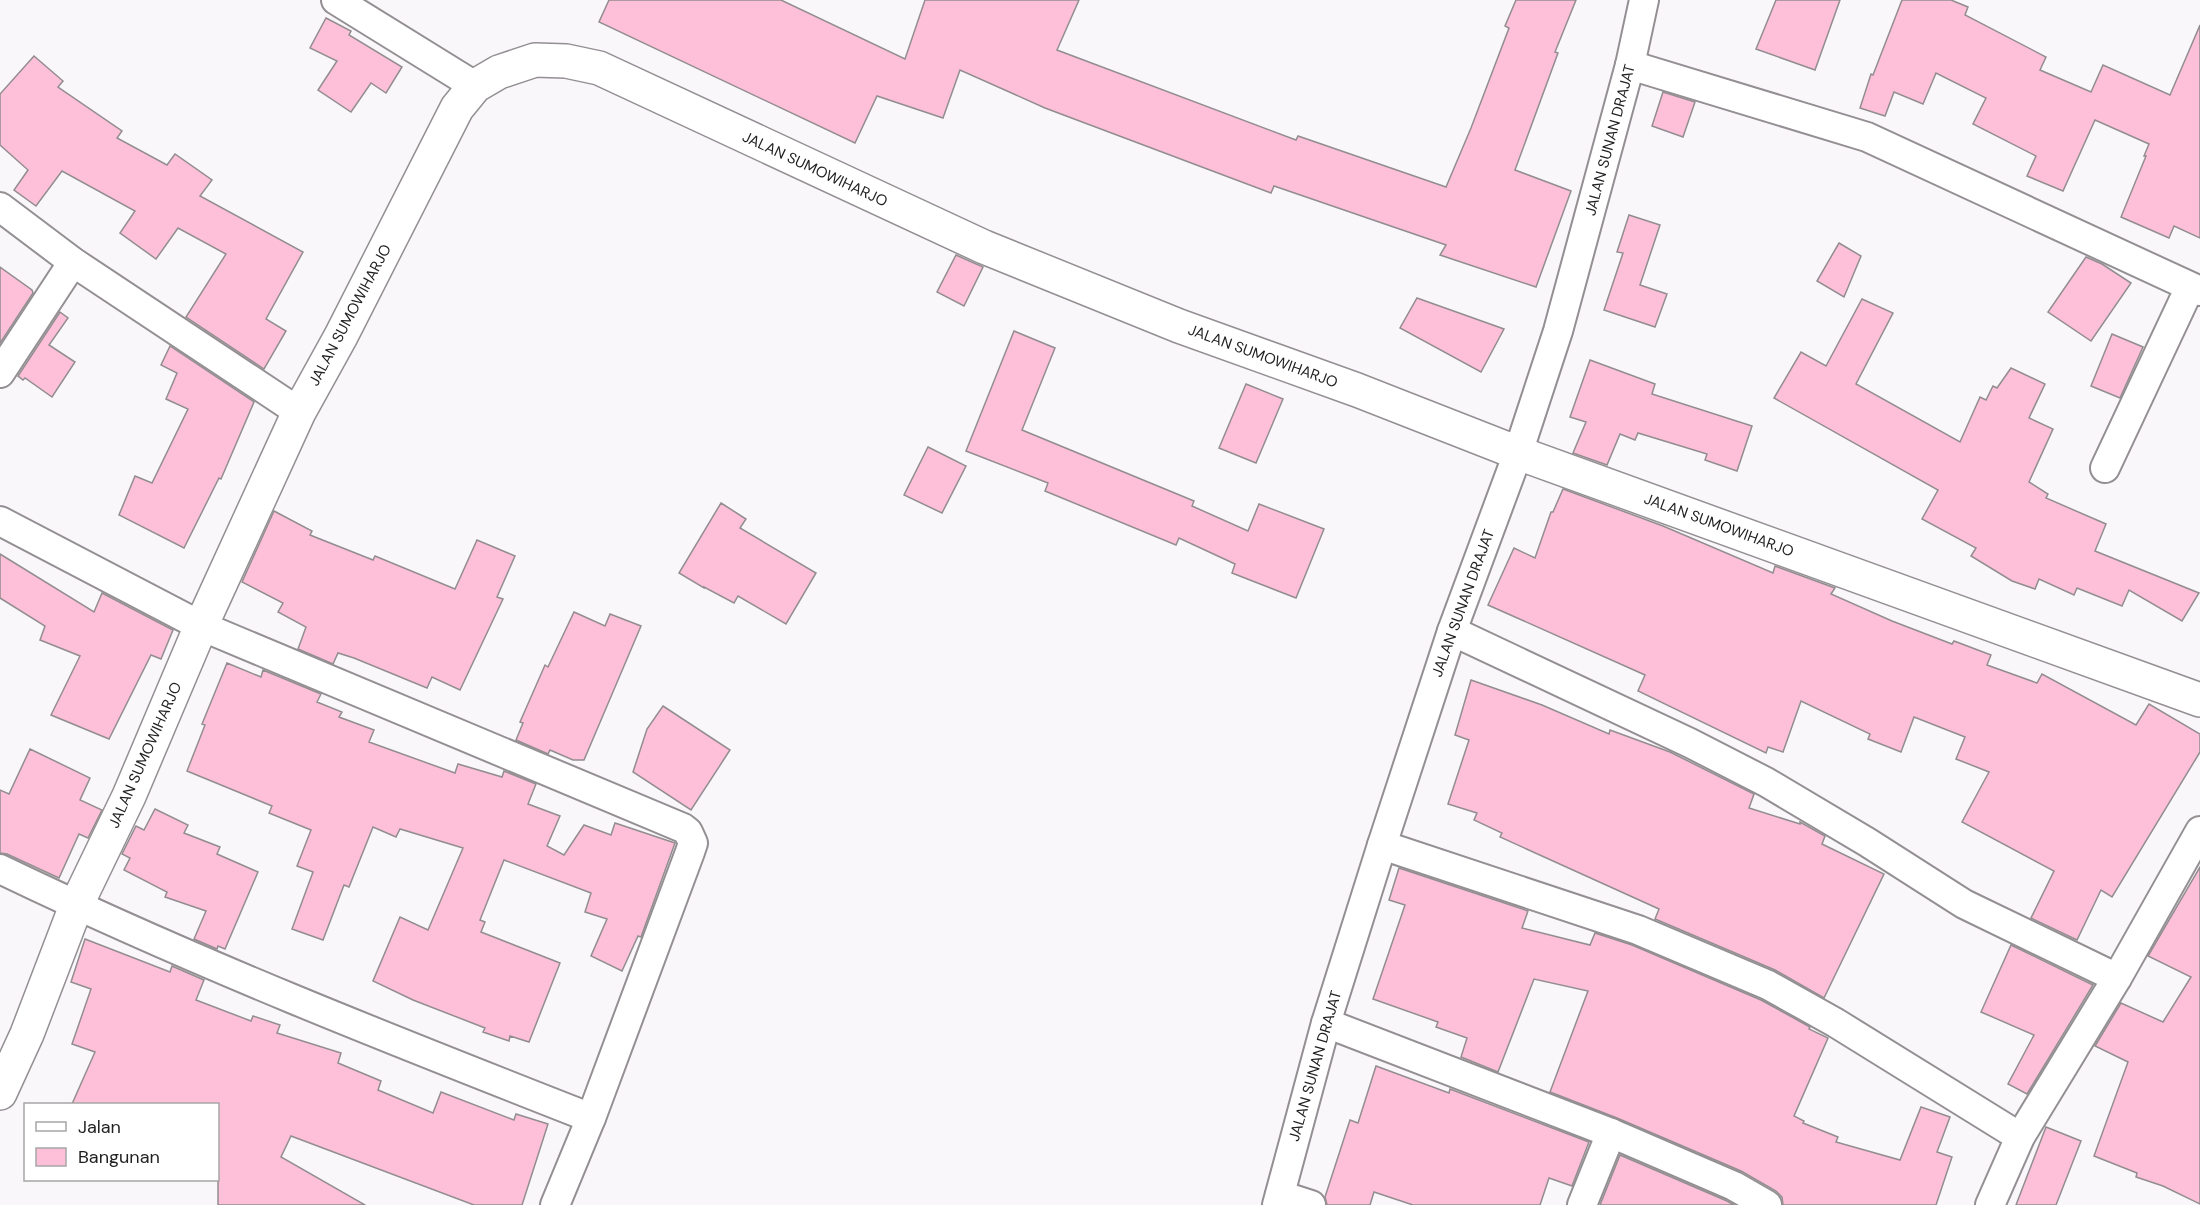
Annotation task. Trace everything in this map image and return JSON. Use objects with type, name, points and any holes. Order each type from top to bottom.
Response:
[{"type":"street","points":[[336,0],[475,86]]},
{"type":"street","name":"JALAN SUNAN DRAJAT","points":[[1279,1200],[1326,1023],[1382,845],[1452,631],[1518,453],[1558,331],[1630,65],[1644,0]]},
{"type":"street","name":"JALAN SUMOWIHARJO","points":[[0,1093],[27,1034],[76,906],[129,796],[201,626],[299,412],[341,336],[458,108],[475,86],[499,72],[535,60],[566,61],[599,68],[984,247],[1179,326],[1357,390],[1518,453],[2200,700]]},
{"type":"street","points":[[1630,65],[1868,137],[2195,289],[2104,468]]},
{"type":"street","points":[[0,207],[73,262],[299,412]]},
{"type":"street","points":[[0,373],[73,262]]},
{"type":"street","points":[[0,521],[201,626],[688,832],[693,843],[690,852],[591,1118],[555,1205]]},
{"type":"street","points":[[1452,631],[1690,743],[1766,782],[1867,842],[1964,904],[2116,978]]},
{"type":"street","points":[[1990,1205],[2020,1137],[2116,978],[2200,831]]},
{"type":"street","points":[[1382,845],[1638,930],[1768,985],[1836,1023],[2020,1137]]},
{"type":"street","points":[[0,869],[76,906],[284,997],[591,1118]]},
{"type":"street","points":[[1326,1023],[1611,1132],[1734,1186],[1767,1205]]},
{"type":"street","points":[[1582,1205],[1611,1132]]},
{"type":"street","points":[[1279,1200],[1311,1205]]},
{"type":"building","points":[[609,0],[781,0],[905,59],[925,0],[1079,0],[1057,50],[1296,140],[1298,136],[1446,187],[1509,28],[1505,26],[1516,0],[1576,0],[1555,52],[1558,53],[1515,170],[1571,191],[1536,287],[1440,255],[1446,245],[1274,186],[1271,193],[1045,108],[960,70],[943,118],[877,96],[855,143],[599,22]]},
{"type":"building","points":[[1776,0],[1840,0],[1815,70],[1756,49]]},
{"type":"building","points":[[1902,0],[1951,0],[1968,7],[1965,15],[2046,57],[2040,70],[2091,92],[2103,65],[2170,95],[2200,25],[2200,238],[2174,226],[2169,238],[2121,217],[2149,144],[2095,120],[2063,191],[2027,176],[2036,156],[1973,124],[1986,98],[1936,73],[1923,104],[1894,92],[1885,116],[1860,108],[1871,74],[1873,75]]},
{"type":"building","points":[[326,18],[351,31],[349,35],[402,67],[386,93],[371,83],[351,112],[318,90],[337,61],[310,48]]},
{"type":"building","points":[[34,56],[63,81],[58,87],[122,131],[117,138],[167,165],[175,154],[212,180],[200,196],[303,252],[266,319],[286,331],[264,369],[186,317],[226,254],[178,228],[156,259],[120,233],[135,211],[62,171],[36,206],[14,190],[28,170],[0,145],[0,94]]},
{"type":"building","points":[[1663,92],[1695,102],[1683,137],[1652,126]]},
{"type":"building","points":[[1629,215],[1660,225],[1640,285],[1667,294],[1655,327],[1604,310],[1623,253],[1617,252]]},
{"type":"building","points":[[1839,243],[1861,256],[1844,297],[1817,281]]},
{"type":"building","points":[[956,255],[983,267],[964,306],[937,292]]},
{"type":"building","points":[[2086,257],[2102,264],[2131,283],[2091,341],[2048,312]]},
{"type":"building","points":[[0,267],[33,293],[0,343]]},
{"type":"building","points":[[1417,298],[1504,329],[1481,372],[1400,328]]},
{"type":"building","points":[[1862,299],[1893,313],[1856,384],[1960,442],[1980,397],[1986,400],[1993,386],[1997,388],[2011,368],[2045,384],[2029,418],[2053,429],[2029,482],[2048,494],[2046,498],[2106,524],[2095,551],[2199,593],[2182,621],[2129,590],[2122,606],[2077,588],[2074,595],[2039,579],[2035,589],[2012,581],[1971,556],[1976,548],[1922,519],[1938,490],[1774,398],[1801,352],[1826,366]]},
{"type":"building","points":[[60,312],[68,318],[49,345],[75,362],[52,397],[25,378],[23,380],[18,376]]},
{"type":"building","points":[[1014,331],[1055,348],[1022,430],[1194,501],[1192,506],[1248,531],[1259,504],[1324,529],[1296,598],[1232,573],[1235,564],[1179,538],[1176,545],[1045,491],[1048,483],[966,451]]},
{"type":"building","points":[[2112,334],[2143,347],[2120,398],[2091,386]]},
{"type":"building","points":[[170,346],[254,402],[221,479],[219,478],[184,548],[119,515],[135,476],[152,483],[188,409],[166,399],[177,373],[161,365]]},
{"type":"building","points":[[1590,360],[1655,384],[1652,394],[1752,426],[1737,471],[1705,460],[1707,454],[1638,433],[1635,440],[1620,434],[1607,465],[1573,453],[1586,422],[1570,417]]},
{"type":"building","points":[[1246,384],[1283,399],[1256,463],[1219,448]]},
{"type":"building","points":[[928,447],[966,466],[942,513],[904,495]]},
{"type":"building","points":[[1563,489],[1663,526],[1773,573],[1775,566],[1835,588],[1831,594],[1892,621],[1952,644],[1954,641],[1991,655],[1987,665],[2037,683],[2042,674],[2136,725],[2149,704],[2200,734],[2200,752],[2112,897],[2101,890],[2077,940],[2031,918],[2054,871],[1962,822],[1989,772],[1956,759],[1965,737],[1914,717],[1901,752],[1868,739],[1870,734],[1801,701],[1783,752],[1768,747],[1766,753],[1638,691],[1645,675],[1488,605],[1514,548],[1535,558],[1551,512]]},
{"type":"building","points":[[721,503],[746,519],[740,528],[816,573],[786,624],[738,596],[734,603],[679,573]]},
{"type":"building","points":[[274,511],[312,531],[310,535],[373,560],[375,556],[455,589],[477,540],[515,556],[497,597],[503,599],[460,690],[432,677],[427,688],[338,653],[333,664],[298,649],[306,627],[278,612],[283,603],[242,582]]},
{"type":"building","points":[[0,554],[94,612],[102,593],[173,630],[161,659],[151,655],[109,739],[51,715],[80,656],[40,640],[45,626],[0,598]]},
{"type":"building","points":[[574,612],[605,626],[610,614],[641,626],[584,760],[573,760],[550,750],[548,754],[516,740],[523,723],[520,722],[545,665],[548,667]]},
{"type":"building","points":[[227,663],[261,677],[263,670],[321,694],[317,702],[342,712],[339,717],[374,730],[369,742],[455,773],[458,764],[502,777],[504,771],[536,784],[528,804],[560,816],[547,846],[564,855],[584,825],[611,835],[615,823],[675,843],[641,937],[638,936],[622,971],[591,956],[607,919],[585,912],[591,893],[504,860],[480,920],[485,922],[481,932],[560,963],[529,1042],[510,1036],[509,1041],[483,1032],[485,1028],[413,1000],[373,981],[400,917],[428,930],[463,848],[400,829],[396,837],[373,827],[349,887],[344,885],[323,940],[292,929],[313,872],[297,866],[311,830],[269,813],[272,806],[187,771],[205,725],[202,724]]},
{"type":"building","points":[[1471,680],[1542,705],[1609,734],[1610,730],[1670,752],[1754,794],[1749,808],[1800,824],[1800,822],[1825,836],[1822,844],[1884,874],[1824,998],[1775,970],[1655,919],[1659,909],[1500,837],[1502,833],[1474,820],[1477,813],[1448,804],[1469,740],[1455,735]]},
{"type":"building","points":[[663,706],[730,750],[691,810],[633,772],[647,729]]},
{"type":"building","points":[[30,749],[90,778],[80,800],[102,810],[88,838],[79,834],[59,878],[7,854],[0,853],[0,790],[9,794]]},
{"type":"building","points":[[155,809],[188,825],[184,833],[220,847],[217,854],[258,872],[225,949],[218,946],[217,949],[194,939],[206,911],[165,897],[167,892],[124,870],[130,858],[122,854],[136,826],[144,830]]},
{"type":"building","points":[[2200,867],[2200,1204],[2163,1186],[2136,1177],[2137,1173],[2094,1156],[2128,1062],[2095,1046],[2121,1003],[2163,1022],[2191,977],[2148,956]]},
{"type":"building","points":[[1399,868],[1528,911],[1522,928],[1590,945],[1595,933],[1632,945],[1761,1000],[1828,1038],[1794,1116],[1804,1121],[1803,1123],[1838,1137],[1836,1142],[1900,1160],[1921,1107],[1950,1117],[1937,1152],[1952,1157],[1936,1205],[1783,1205],[1782,1197],[1776,1191],[1741,1171],[1550,1092],[1588,991],[1534,979],[1498,1072],[1461,1057],[1467,1038],[1436,1027],[1438,1022],[1373,999],[1405,905],[1389,900]]},
{"type":"building","points":[[85,939],[170,972],[172,966],[204,980],[196,1000],[251,1021],[253,1016],[280,1025],[277,1033],[341,1053],[338,1063],[381,1081],[378,1090],[433,1113],[441,1092],[514,1120],[516,1114],[548,1124],[522,1205],[474,1205],[291,1136],[281,1157],[365,1205],[218,1205],[219,1103],[72,1103],[95,1052],[72,1044],[91,989],[71,982]]},
{"type":"building","points":[[2011,945],[2093,985],[2027,1094],[2008,1084],[2034,1035],[1981,1012]]},
{"type":"building","points":[[1376,1066],[1449,1093],[1450,1089],[1589,1142],[1572,1186],[1549,1178],[1540,1205],[1413,1205],[1374,1192],[1370,1205],[1327,1205],[1325,1197],[1350,1120],[1358,1123]]},
{"type":"building","points":[[2046,1127],[2081,1141],[2056,1205],[2016,1205]]},
{"type":"building","points":[[1620,1155],[1727,1201],[1734,1205],[1600,1205]]}]
